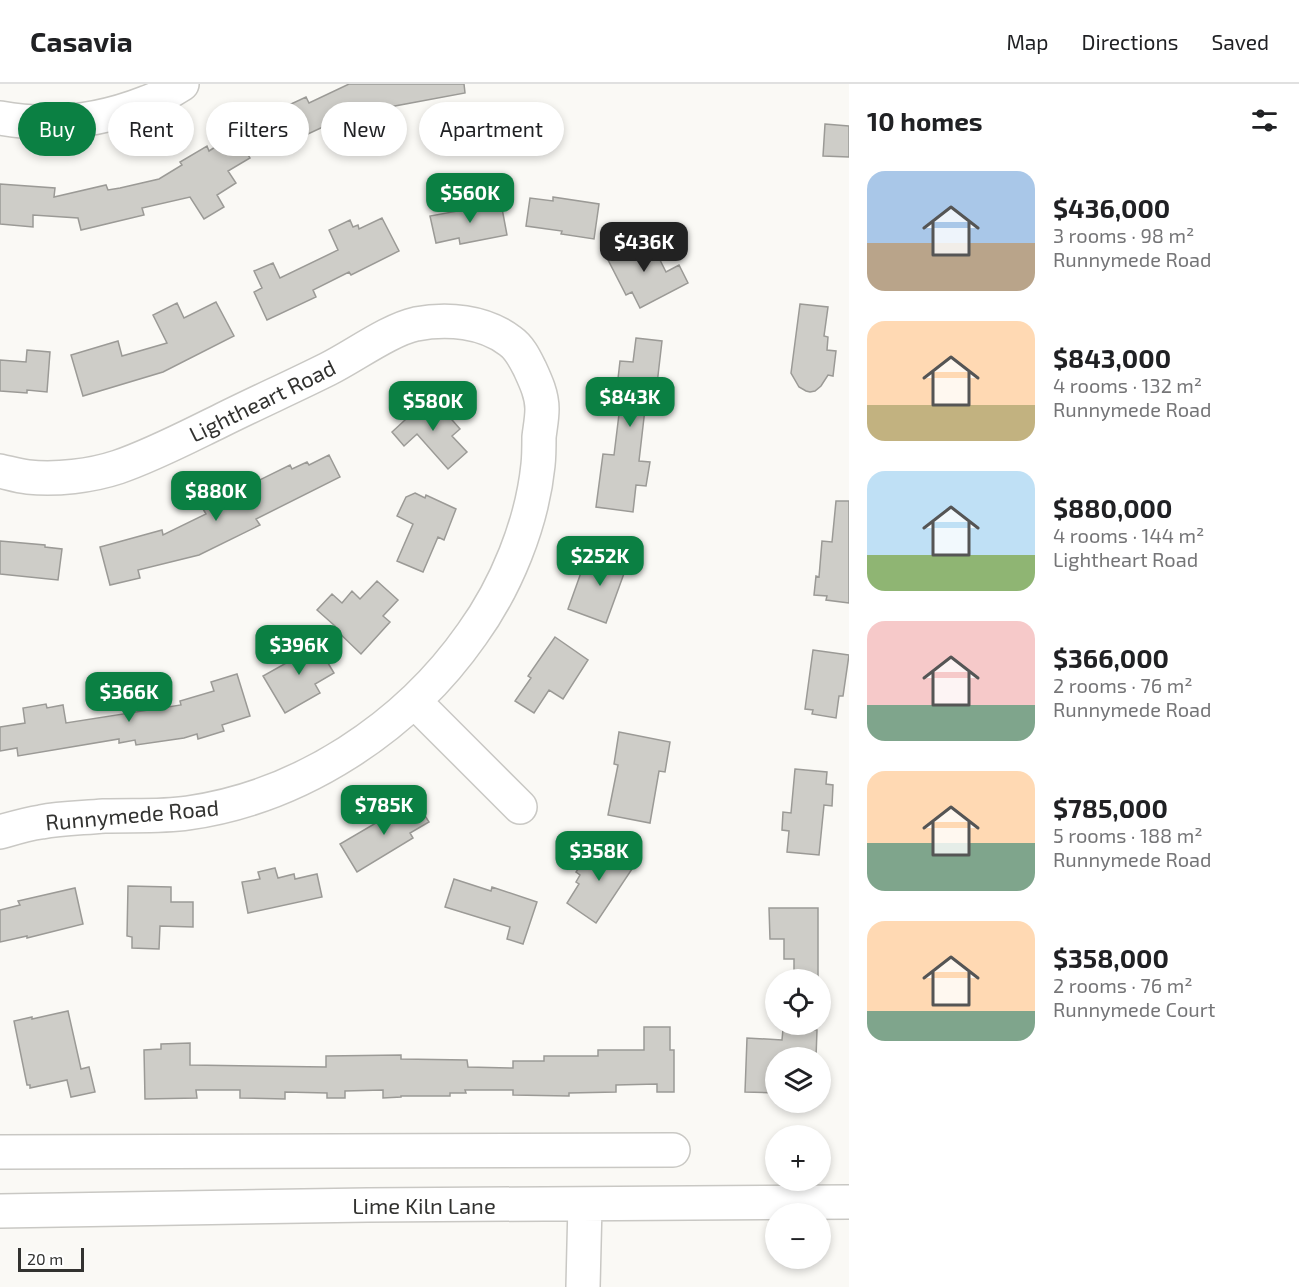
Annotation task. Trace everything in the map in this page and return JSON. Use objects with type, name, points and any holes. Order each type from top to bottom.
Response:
[{"type":"street","points":[[0,118],[18,121],[72,122],[108,116],[148,103],[182,84]]},
{"type":"street","name":"Lightheart Road","points":[[0,471],[27,477],[48,478],[69,477],[114,468],[157,452],[330,368],[396,331],[415,325],[455,321],[496,332],[516,346]]},
{"type":"street","name":"Runnymede Road","points":[[0,832],[43,821],[186,813],[227,806],[273,791],[327,766],[380,731],[414,701],[447,668],[483,619],[505,579],[519,545],[538,466],[542,408],[538,386],[516,346]]},
{"type":"street","points":[[414,701],[520,807]]},
{"type":"street","points":[[0,1152],[673,1150]]},
{"type":"street","name":"Lime Kiln Lane","points":[[0,1211],[368,1205],[849,1202]]},
{"type":"street","points":[[583,1287],[585,1204]]},
{"type":"building","points":[[349,84],[464,84],[465,93],[407,104],[321,102],[321,128],[309,133],[309,103]]},
{"type":"building","points":[[306,97],[308,102],[295,102]]},
{"type":"building","points":[[825,124],[849,126],[849,157],[823,156]]},
{"type":"building","points":[[206,147],[206,156],[249,156],[250,158],[228,171],[236,183],[217,195],[224,207],[204,219],[190,197],[142,208],[144,215],[81,230],[78,218],[33,215],[33,227],[0,224],[0,184],[55,188],[54,197],[106,185],[108,190],[159,179],[182,165],[180,162],[194,156],[194,154]]},
{"type":"building","points":[[553,197],[599,204],[594,239],[561,234],[562,231],[526,226],[530,198],[553,201]]},
{"type":"building","points":[[501,203],[507,235],[460,244],[459,238],[436,243],[430,216]]},
{"type":"building","points":[[382,218],[399,251],[351,275],[349,272],[313,290],[316,297],[267,320],[254,292],[262,288],[254,271],[273,263],[280,278],[338,250],[329,230],[350,220],[353,227],[358,225],[359,229]]},
{"type":"building","points":[[638,236],[648,254],[655,250],[666,272],[679,265],[688,283],[640,308],[632,292],[626,295],[605,254]]},
{"type":"building","points":[[216,302],[234,336],[163,372],[83,396],[71,355],[118,341],[122,356],[167,343],[153,315],[177,303],[184,318]]},
{"type":"building","points":[[800,304],[828,307],[824,336],[828,337],[827,350],[836,351],[833,376],[828,375],[821,386],[810,392],[799,387],[791,373]]},
{"type":"building","points":[[636,338],[662,341],[654,410],[645,409],[639,461],[650,462],[646,486],[636,485],[633,512],[596,507],[603,454],[614,455],[620,406],[615,405],[620,361],[633,362]]},
{"type":"building","points":[[27,350],[50,352],[47,392],[0,391],[0,360],[26,362]]},
{"type":"building","points":[[431,396],[460,429],[452,436],[467,452],[448,469],[417,434],[404,446],[392,432]]},
{"type":"building","points":[[329,455],[340,477],[256,519],[260,525],[199,555],[138,570],[140,578],[110,585],[100,547],[162,530],[163,535],[206,514],[203,509],[215,502],[290,465],[292,469],[307,462],[309,465]]},
{"type":"building","points":[[415,493],[425,498],[426,495],[456,509],[444,540],[438,537],[423,572],[397,561],[413,524],[397,516],[406,497]]},
{"type":"building","points":[[836,501],[849,501],[849,603],[826,600],[827,596],[814,595],[816,576],[819,577],[822,541],[832,542]]},
{"type":"building","points":[[0,541],[62,549],[58,580],[0,574]]},
{"type":"building","points":[[605,548],[630,557],[606,623],[568,609],[583,567],[596,572]]},
{"type":"building","points":[[377,581],[398,600],[383,616],[390,622],[361,654],[317,610],[332,594],[342,603],[352,591],[360,599]]},
{"type":"building","points":[[555,637],[588,660],[563,699],[549,690],[534,713],[515,701],[531,678],[528,676]]},
{"type":"building","points":[[313,638],[334,673],[315,684],[320,693],[285,713],[263,676],[297,657],[292,650]]},
{"type":"building","points":[[813,650],[849,655],[843,696],[839,696],[836,718],[812,714],[813,710],[805,709]]},
{"type":"building","points":[[237,674],[250,716],[222,725],[224,731],[198,739],[197,734],[136,745],[135,740],[119,743],[119,739],[18,756],[17,748],[0,751],[0,727],[25,723],[23,708],[46,704],[47,708],[63,705],[66,723],[181,705],[180,701],[214,691],[211,682]]},
{"type":"building","points":[[619,732],[670,742],[665,772],[659,771],[650,823],[608,815],[618,765],[614,764]]},
{"type":"building","points":[[795,769],[827,772],[826,784],[833,785],[832,806],[824,805],[819,855],[787,852],[789,831],[782,830],[783,812],[791,813]]},
{"type":"building","points":[[415,800],[429,822],[410,833],[413,838],[357,872],[340,844]]},
{"type":"building","points":[[602,845],[634,866],[596,923],[567,903],[579,884],[576,882],[580,875],[576,872],[592,848],[600,853]]},
{"type":"building","points":[[275,868],[278,878],[294,874],[295,879],[317,874],[322,897],[248,913],[242,882],[260,879],[258,872]]},
{"type":"building","points":[[454,879],[491,891],[492,887],[537,902],[523,944],[507,939],[510,927],[445,907]]},
{"type":"building","points":[[128,886],[171,887],[171,902],[193,902],[193,927],[160,926],[159,949],[132,948],[132,937],[127,936]]},
{"type":"building","points":[[75,888],[83,924],[27,938],[27,936],[0,942],[0,910],[20,905],[18,901]]},
{"type":"building","points":[[769,908],[818,908],[818,969],[794,969],[794,959],[784,959],[784,939],[770,939]]},
{"type":"building","points":[[68,1011],[81,1069],[89,1067],[95,1092],[71,1097],[67,1080],[30,1088],[30,1085],[27,1085],[14,1021]]},
{"type":"building","points":[[644,1027],[670,1027],[670,1050],[674,1050],[674,1092],[657,1092],[657,1084],[616,1085],[616,1092],[569,1093],[569,1096],[513,1095],[513,1090],[465,1090],[466,1093],[450,1093],[450,1096],[383,1098],[383,1090],[345,1091],[345,1098],[327,1098],[327,1093],[285,1092],[285,1099],[240,1098],[240,1090],[196,1090],[197,1098],[145,1099],[144,1050],[161,1049],[161,1044],[190,1043],[190,1065],[326,1067],[326,1056],[401,1055],[401,1059],[467,1060],[468,1067],[513,1068],[513,1061],[544,1061],[544,1056],[598,1056],[598,1050],[644,1050]]},
{"type":"building","points":[[782,1035],[817,1035],[816,1047],[765,1047],[765,1093],[745,1092],[747,1038],[782,1040]]}]
